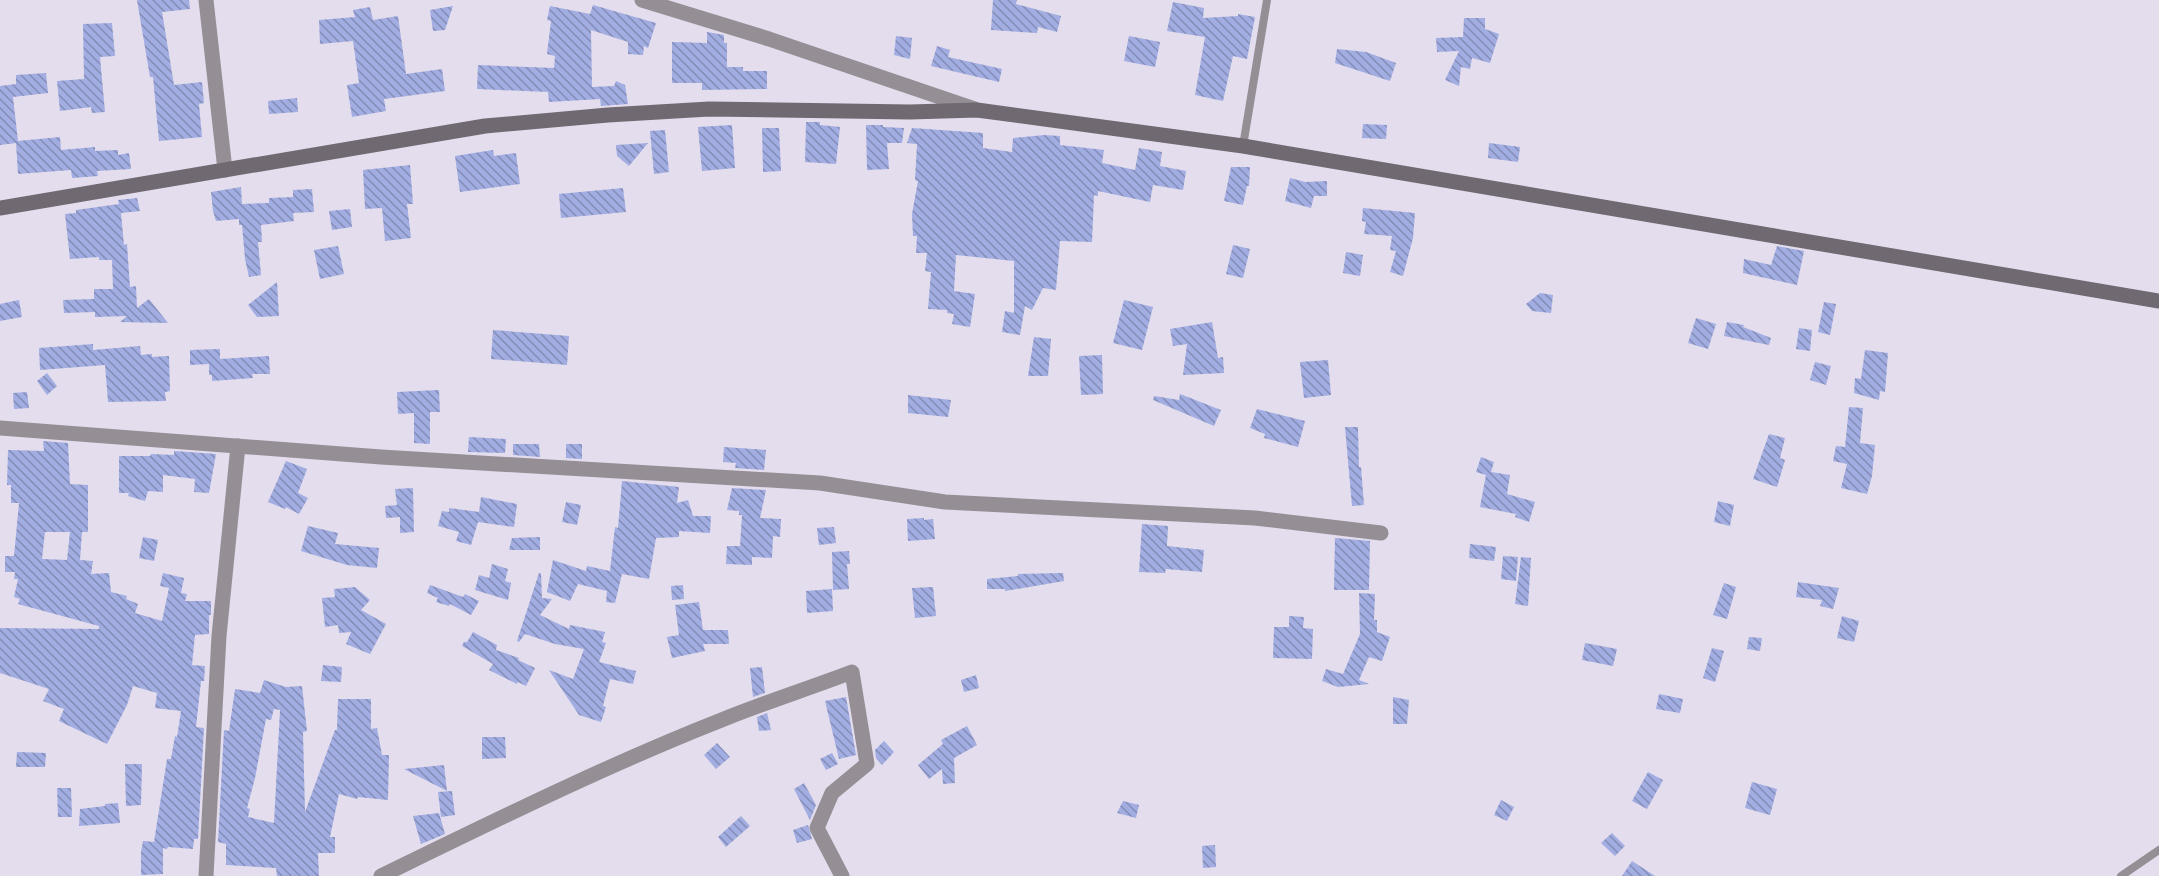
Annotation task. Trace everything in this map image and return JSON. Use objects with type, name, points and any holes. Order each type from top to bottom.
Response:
[{"type":"main road","points":[[0,208],[485,126],[709,109],[910,112],[977,110],[1243,146],[2159,301]]},
{"type":"street","points":[[206,0],[225,170]]},
{"type":"street","points":[[642,0],[769,39],[977,110]]},
{"type":"street","points":[[0,428],[381,457],[820,483],[945,502],[1255,518],[1381,533]]},
{"type":"street","points":[[206,876],[219,636],[238,446]]},
{"type":"street","points":[[381,876],[549,794],[631,758],[724,719],[852,672],[867,764],[832,793],[817,828],[842,876]]},
{"type":"lane","points":[[1243,146],[1267,0]]},
{"type":"lane","points":[[2121,876],[2159,850]]},
{"type":"building","points":[[137,0],[189,0],[190,9],[162,12],[174,85],[202,82],[204,103],[199,104],[202,137],[159,141],[153,77],[150,77]]},
{"type":"building","points":[[993,0],[1017,0],[1016,4],[1061,16],[1057,32],[1038,27],[1037,33],[991,30]]},
{"type":"building","points":[[1173,2],[1204,8],[1203,18],[1238,16],[1238,14],[1255,17],[1247,59],[1233,56],[1223,101],[1195,95],[1205,37],[1167,31]]},
{"type":"building","points":[[593,5],[656,23],[648,48],[644,46],[643,55],[628,54],[628,42],[591,30],[592,87],[614,86],[616,81],[625,85],[628,104],[601,106],[600,99],[549,102],[548,92],[477,89],[478,65],[554,68],[555,56],[547,54],[551,21],[547,20],[550,6],[590,14]]},
{"type":"building","points":[[453,6],[445,30],[433,31],[430,10]]},
{"type":"building","points":[[370,7],[373,20],[398,16],[406,74],[442,69],[445,91],[384,99],[386,111],[352,117],[347,85],[359,83],[353,41],[320,44],[319,20],[355,17],[353,10]]},
{"type":"building","points":[[1464,18],[1485,18],[1485,29],[1499,34],[1490,63],[1472,58],[1470,69],[1461,67],[1459,86],[1445,80],[1459,51],[1437,52],[1436,38],[1463,37]]},
{"type":"building","points":[[112,23],[115,56],[100,57],[105,112],[92,113],[91,107],[60,111],[57,81],[84,79],[83,24]]},
{"type":"building","points":[[707,32],[724,35],[724,43],[727,43],[727,67],[743,67],[743,71],[767,71],[767,89],[702,90],[702,83],[672,83],[672,42],[707,43]]},
{"type":"building","points":[[896,36],[912,38],[910,59],[894,55]]},
{"type":"building","points":[[1129,36],[1160,42],[1155,67],[1124,61]]},
{"type":"building","points":[[937,46],[950,50],[948,57],[1002,69],[999,82],[931,66]]},
{"type":"building","points":[[1337,49],[1366,52],[1396,63],[1390,81],[1335,63]]},
{"type":"building","points":[[46,73],[48,93],[13,97],[18,141],[60,137],[61,150],[95,147],[95,151],[118,150],[118,155],[129,153],[131,169],[97,171],[98,176],[72,178],[71,170],[18,174],[16,143],[0,145],[0,86],[16,84],[16,75]]},
{"type":"building","points":[[297,98],[298,112],[269,114],[268,101]]},
{"type":"building","points":[[806,122],[820,122],[820,125],[840,127],[836,164],[805,162]]},
{"type":"building","points":[[1363,124],[1387,125],[1386,139],[1362,138]]},
{"type":"building","points":[[732,125],[735,168],[702,171],[698,127]]},
{"type":"building","points":[[866,125],[904,128],[902,143],[887,143],[889,169],[867,170]]},
{"type":"building","points":[[762,128],[779,128],[781,171],[763,172]]},
{"type":"building","points":[[912,128],[983,133],[983,148],[1012,152],[1013,138],[1060,136],[1060,145],[1104,150],[1102,163],[1135,170],[1139,148],[1162,152],[1160,166],[1186,171],[1183,190],[1153,185],[1150,202],[1098,191],[1098,196],[1094,195],[1092,242],[1060,241],[1056,290],[1043,288],[1032,310],[1025,306],[1020,335],[1002,332],[1005,311],[1014,313],[1014,261],[956,255],[954,291],[975,294],[970,327],[952,324],[954,314],[947,313],[947,310],[928,309],[931,272],[925,271],[927,253],[916,253],[917,236],[913,236],[912,214],[918,181],[915,180],[917,144],[907,143]]},
{"type":"building","points":[[665,130],[669,172],[654,174],[650,131]]},
{"type":"building","points":[[648,143],[629,166],[617,156],[616,145]]},
{"type":"building","points":[[1489,143],[1520,147],[1518,162],[1488,158]]},
{"type":"building","points":[[493,150],[494,156],[516,153],[520,184],[460,192],[455,156]]},
{"type":"building","points":[[410,165],[413,204],[407,204],[411,238],[385,241],[382,208],[365,209],[363,170]]},
{"type":"building","points":[[1231,167],[1250,167],[1249,186],[1247,186],[1243,205],[1224,201]]},
{"type":"building","points":[[1290,178],[1305,182],[1327,181],[1327,196],[1314,196],[1311,208],[1285,201]]},
{"type":"building","points":[[241,187],[242,204],[269,203],[269,198],[293,197],[293,190],[312,189],[314,212],[293,213],[294,221],[261,225],[262,242],[258,242],[261,275],[249,277],[242,225],[239,225],[239,219],[216,221],[211,192]]},
{"type":"building","points":[[623,188],[626,212],[561,218],[559,194]]},
{"type":"building","points":[[137,198],[140,211],[121,213],[124,245],[127,244],[130,287],[136,286],[137,308],[149,299],[168,323],[120,322],[127,316],[95,317],[95,312],[64,313],[63,300],[94,299],[94,289],[113,289],[112,260],[99,260],[99,257],[70,259],[65,214],[76,213],[76,210],[119,204],[118,200]]},
{"type":"building","points":[[1363,208],[1415,213],[1413,238],[1403,276],[1390,272],[1396,251],[1390,250],[1392,236],[1364,234],[1366,222],[1362,221]]},
{"type":"building","points":[[350,209],[352,227],[332,230],[329,211]]},
{"type":"building","points":[[1233,245],[1250,249],[1243,278],[1226,274]]},
{"type":"building","points":[[338,246],[344,274],[320,279],[314,250]]},
{"type":"building","points":[[1777,246],[1804,251],[1797,285],[1743,273],[1744,259],[1771,265]]},
{"type":"building","points":[[1346,252],[1363,255],[1360,276],[1343,273]]},
{"type":"building","points":[[277,282],[279,316],[257,317],[248,305]]},
{"type":"building","points":[[1540,293],[1553,295],[1551,313],[1532,311],[1526,304]]},
{"type":"building","points":[[19,300],[22,317],[0,321],[0,304]]},
{"type":"building","points":[[1124,300],[1153,307],[1142,350],[1113,343]]},
{"type":"building","points":[[1824,302],[1836,304],[1830,335],[1818,332]]},
{"type":"building","points":[[1696,318],[1716,324],[1708,349],[1688,343]]},
{"type":"building","points":[[1212,322],[1218,358],[1223,357],[1224,373],[1183,375],[1187,344],[1173,346],[1170,329]]},
{"type":"building","points":[[1727,322],[1744,325],[1743,327],[1771,338],[1769,345],[1724,336]]},
{"type":"building","points":[[1799,328],[1812,330],[1810,351],[1796,349]]},
{"type":"building","points":[[493,330],[569,336],[567,365],[491,359]]},
{"type":"building","points":[[1034,337],[1051,339],[1048,376],[1028,376]]},
{"type":"building","points":[[93,344],[93,350],[140,346],[141,355],[169,356],[170,391],[165,392],[166,401],[108,402],[105,365],[40,370],[39,348]]},
{"type":"building","points":[[220,349],[220,359],[269,356],[270,374],[252,374],[253,378],[212,381],[212,375],[209,375],[209,364],[190,365],[190,350]]},
{"type":"building","points":[[1865,350],[1888,353],[1885,392],[1880,391],[1879,400],[1854,393],[1855,378],[1861,379]]},
{"type":"building","points":[[1102,355],[1103,394],[1081,395],[1079,356]]},
{"type":"building","points":[[1328,360],[1331,395],[1304,398],[1300,362]]},
{"type":"building","points":[[1815,362],[1831,366],[1826,385],[1810,380]]},
{"type":"building","points":[[47,373],[57,386],[47,395],[37,381]]},
{"type":"building","points":[[439,390],[440,412],[430,412],[430,444],[414,443],[414,413],[398,414],[397,392]]},
{"type":"building","points":[[27,392],[29,408],[14,409],[13,393]]},
{"type":"building","points":[[1180,394],[1221,410],[1214,426],[1153,400],[1154,396],[1179,400]]},
{"type":"building","points":[[908,395],[951,400],[948,417],[908,413]]},
{"type":"building","points":[[1849,407],[1863,408],[1860,443],[1875,445],[1872,476],[1867,494],[1841,488],[1847,464],[1833,461],[1836,446],[1845,447]]},
{"type":"building","points":[[1257,409],[1305,421],[1298,447],[1264,438],[1265,434],[1250,428]]},
{"type":"building","points":[[1345,427],[1358,427],[1359,467],[1361,467],[1364,505],[1352,506]]},
{"type":"building","points":[[1769,434],[1785,438],[1780,458],[1785,460],[1777,487],[1753,479]]},
{"type":"building","points":[[469,437],[506,439],[505,453],[468,452]]},
{"type":"building","points":[[43,441],[68,443],[70,484],[88,485],[88,532],[82,532],[80,560],[93,561],[91,574],[109,573],[111,592],[127,596],[126,599],[138,604],[135,613],[162,621],[169,588],[160,586],[163,573],[184,578],[181,593],[187,594],[185,601],[211,601],[209,634],[195,635],[192,665],[205,666],[196,727],[204,728],[198,839],[194,839],[193,849],[163,848],[163,874],[141,875],[141,852],[143,841],[154,842],[167,759],[171,759],[181,711],[155,708],[157,693],[133,686],[127,705],[107,744],[59,721],[64,709],[43,701],[49,689],[0,673],[0,628],[99,629],[99,626],[18,604],[20,599],[14,597],[18,579],[14,579],[15,572],[5,572],[5,556],[14,556],[19,503],[11,503],[11,485],[7,485],[8,450],[44,451]],"holes":[[[45,532],[70,532],[67,560],[42,559]]]},
{"type":"building","points":[[513,444],[539,444],[540,457],[513,455]]},
{"type":"building","points":[[566,444],[582,444],[582,459],[566,458]]},
{"type":"building","points":[[724,447],[766,450],[764,470],[735,468],[736,463],[723,462]]},
{"type":"building","points":[[174,451],[216,454],[209,493],[194,492],[195,479],[163,475],[163,492],[148,491],[145,501],[128,496],[129,493],[119,493],[119,456],[174,455]]},
{"type":"building","points":[[1481,457],[1494,462],[1491,472],[1510,475],[1507,494],[1535,502],[1529,522],[1515,517],[1516,514],[1480,507],[1486,475],[1476,472]]},
{"type":"building","points":[[286,461],[307,469],[298,493],[308,498],[299,514],[286,507],[285,509],[268,502]]},
{"type":"building","points":[[622,481],[679,487],[677,503],[688,500],[693,516],[711,516],[710,533],[679,531],[679,537],[656,538],[649,579],[622,574],[615,603],[606,602],[607,591],[578,584],[570,601],[547,592],[553,560],[586,571],[587,566],[610,571],[615,527],[618,528]]},
{"type":"building","points":[[413,488],[414,532],[400,533],[400,517],[386,518],[385,506],[397,505],[395,489]]},
{"type":"building","points":[[732,488],[766,490],[760,518],[781,519],[780,537],[773,536],[772,558],[752,557],[752,565],[726,564],[727,546],[740,546],[742,515],[739,515],[739,511],[727,510]]},
{"type":"building","points":[[481,497],[517,504],[514,527],[478,522],[471,545],[456,541],[459,532],[438,526],[442,511],[449,512],[449,508],[479,512]]},
{"type":"building","points":[[1718,501],[1734,505],[1730,526],[1714,522]]},
{"type":"building","points":[[566,502],[581,505],[577,525],[562,522]]},
{"type":"building","points":[[924,518],[924,520],[933,519],[935,539],[908,541],[907,519]]},
{"type":"building","points":[[1142,524],[1168,526],[1167,546],[1204,550],[1202,572],[1166,569],[1165,573],[1139,572]]},
{"type":"building","points":[[308,526],[338,533],[335,544],[379,548],[377,568],[347,565],[301,551]]},
{"type":"building","points":[[834,527],[836,543],[819,545],[817,528]]},
{"type":"building","points":[[143,537],[158,540],[154,561],[139,558]]},
{"type":"building","points":[[540,537],[540,550],[509,550],[512,538]]},
{"type":"building","points":[[1335,538],[1370,541],[1369,590],[1334,590]]},
{"type":"building","points":[[1470,544],[1496,547],[1494,561],[1469,558]]},
{"type":"building","points":[[849,551],[850,564],[847,564],[849,589],[833,590],[832,552]]},
{"type":"building","points":[[1503,556],[1518,557],[1516,581],[1501,579]]},
{"type":"building","points":[[1521,557],[1531,558],[1528,606],[1515,604]]},
{"type":"building","points":[[492,564],[508,569],[505,581],[511,583],[508,600],[475,590],[479,575],[489,578]]},
{"type":"building","points":[[539,573],[541,573],[542,598],[552,599],[540,615],[569,629],[570,625],[605,632],[602,642],[606,643],[599,662],[636,671],[633,684],[610,679],[603,706],[606,707],[601,722],[579,715],[549,670],[573,679],[584,649],[555,644],[525,634],[519,642],[517,641]]},
{"type":"building","points":[[1063,573],[1064,581],[1005,591],[1005,589],[987,589],[987,579],[1018,576],[1018,574]]},
{"type":"building","points":[[1798,582],[1839,588],[1833,609],[1820,606],[1822,600],[1796,597]]},
{"type":"building","points":[[1724,583],[1736,587],[1727,619],[1713,615]]},
{"type":"building","points":[[430,585],[463,597],[465,594],[479,601],[471,615],[450,604],[449,606],[436,602],[438,598],[427,593]]},
{"type":"building","points":[[683,585],[684,599],[672,600],[671,586]]},
{"type":"building","points":[[355,587],[370,600],[361,610],[386,624],[370,654],[346,644],[351,632],[339,633],[338,625],[325,627],[322,598],[335,597],[334,589]]},
{"type":"building","points":[[933,587],[936,616],[915,618],[912,588]]},
{"type":"building","points":[[832,589],[833,611],[807,613],[806,591]]},
{"type":"building","points":[[1359,593],[1375,594],[1374,620],[1377,620],[1377,632],[1390,637],[1382,661],[1369,657],[1359,680],[1369,684],[1338,687],[1322,681],[1326,669],[1343,674],[1360,634]]},
{"type":"building","points":[[699,602],[703,630],[728,630],[729,644],[703,644],[705,651],[672,658],[667,637],[679,635],[675,605]]},
{"type":"building","points":[[1289,616],[1304,617],[1303,628],[1313,629],[1312,659],[1273,658],[1274,627],[1289,627]]},
{"type":"building","points":[[1842,616],[1859,621],[1854,642],[1837,638]]},
{"type":"building","points":[[473,632],[497,645],[496,650],[519,658],[518,660],[535,668],[526,686],[489,670],[493,664],[462,646]]},
{"type":"building","points":[[1749,637],[1762,638],[1760,651],[1747,649]]},
{"type":"building","points":[[1585,643],[1617,649],[1613,666],[1582,660]]},
{"type":"building","points":[[1712,648],[1724,651],[1715,682],[1703,678]]},
{"type":"building","points":[[323,665],[342,667],[341,682],[321,681]]},
{"type":"building","points":[[762,667],[765,693],[753,697],[750,668]]},
{"type":"building","points":[[976,675],[979,688],[964,692],[961,680]]},
{"type":"building","points":[[264,680],[286,687],[302,686],[307,731],[303,732],[305,812],[335,730],[337,730],[338,699],[371,699],[371,729],[377,728],[382,755],[389,755],[388,800],[358,797],[357,799],[339,794],[330,837],[335,837],[335,853],[318,853],[319,876],[277,876],[276,868],[226,865],[226,844],[218,842],[224,730],[229,731],[235,689],[260,693]],"holes":[[[274,709],[280,710],[274,823],[248,817],[250,809],[247,808],[266,719],[271,720]]]},
{"type":"building","points":[[1659,694],[1683,699],[1680,713],[1656,709]]},
{"type":"building","points":[[846,697],[856,755],[839,759],[825,701]]},
{"type":"building","points":[[1393,697],[1409,700],[1407,724],[1393,724]]},
{"type":"building","points":[[767,713],[771,730],[759,731],[757,717]]},
{"type":"building","points":[[967,726],[977,745],[954,758],[955,783],[943,784],[942,769],[929,779],[918,765],[943,744],[941,740]]},
{"type":"building","points":[[482,737],[505,737],[506,758],[482,759]]},
{"type":"building","points":[[884,741],[894,752],[882,765],[876,758],[875,750]]},
{"type":"building","points":[[717,743],[730,757],[716,769],[704,755]]},
{"type":"building","points":[[17,752],[46,753],[45,767],[16,767]]},
{"type":"building","points":[[832,753],[838,764],[826,770],[820,759]]},
{"type":"building","points":[[125,764],[142,764],[141,805],[126,806]]},
{"type":"building","points":[[444,765],[447,791],[404,769]]},
{"type":"building","points":[[1648,772],[1663,780],[1647,809],[1632,801]]},
{"type":"building","points":[[1752,782],[1777,789],[1770,815],[1745,808]]},
{"type":"building","points":[[804,783],[816,805],[810,820],[794,789]]},
{"type":"building","points":[[57,788],[71,788],[72,817],[58,817]]},
{"type":"building","points":[[452,791],[455,815],[441,817],[438,792]]},
{"type":"building","points":[[1501,800],[1514,807],[1507,821],[1494,815]]},
{"type":"building","points":[[1123,801],[1139,805],[1136,818],[1117,813]]},
{"type":"building","points":[[118,803],[120,823],[79,826],[80,809]]},
{"type":"building","points":[[439,813],[445,834],[421,844],[413,816]]},
{"type":"building","points":[[741,816],[750,826],[726,847],[718,837]]},
{"type":"building","points":[[808,825],[812,839],[797,843],[793,830]]},
{"type":"building","points":[[1612,833],[1625,846],[1615,856],[1601,843]]},
{"type":"building","points":[[1215,845],[1216,867],[1203,868],[1202,846]]},
{"type":"building","points":[[1632,861],[1655,876],[1622,876]]}]
